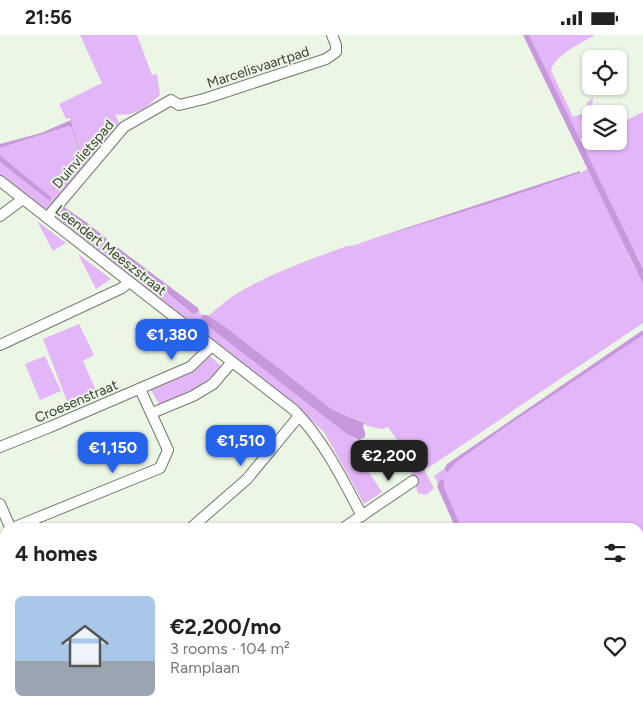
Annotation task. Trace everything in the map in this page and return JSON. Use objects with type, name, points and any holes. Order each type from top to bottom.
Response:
[{"type":"street","name":"Marcelisvaartpad","points":[[172,99],[179,105],[204,99],[326,59],[336,52],[336,45],[332,35]]},
{"type":"street","name":"Duinvlietspad","points":[[47,217],[124,127],[172,99]]},
{"type":"street","name":"Leendert Meeszstraat","points":[[0,181],[300,416],[334,462],[362,516]]},
{"type":"street","points":[[0,216],[23,199]]},
{"type":"street","points":[[0,345],[122,289],[129,282]]},
{"type":"street","name":"Croesenstraat","points":[[0,447],[190,367],[212,347]]},
{"type":"street","points":[[152,413],[192,396],[213,384],[232,362]]},
{"type":"street","points":[[25,523],[160,468],[168,450],[140,389]]},
{"type":"street","points":[[196,523],[246,479],[300,416]]},
{"type":"street","points":[[351,523],[413,481]]},
{"type":"street","points":[[0,504],[8,523]]},
{"type":"shaded area","points":[[80,35],[137,35],[152,75],[157,74],[160,95],[140,111],[122,115],[115,114],[120,125],[79,172],[67,189],[47,209],[42,208],[0,176],[0,161],[51,197],[0,155],[0,148],[69,126],[72,128],[80,161],[82,161],[71,120],[69,118],[66,119],[59,104],[102,83]]},
{"type":"shaded area","points":[[523,35],[529,35],[582,144],[582,150],[585,150],[643,269],[643,284]]},
{"type":"shaded area","points":[[529,35],[595,35],[564,54],[558,59],[551,70],[573,117],[582,114],[582,138],[579,140]]},
{"type":"shaded area","points":[[593,98],[592,105],[587,105],[587,102]]},
{"type":"shaded area","points":[[643,112],[643,269],[635,252],[628,254],[643,284],[643,323],[424,469],[434,488],[426,495],[418,493],[410,469],[416,467],[388,427],[382,429],[368,426],[333,410],[223,325],[208,316],[232,296],[249,286],[304,262],[347,246],[580,173],[589,168],[583,150],[627,150],[627,120]]},
{"type":"shaded area","points":[[71,120],[81,162],[72,128],[69,126],[0,148],[0,144],[41,133]]},
{"type":"shaded area","points":[[0,155],[51,197],[51,200],[0,162]]},
{"type":"shaded area","points":[[580,171],[580,173],[494,202],[354,245]]},
{"type":"shaded area","points":[[64,207],[107,239],[104,244],[62,210]]},
{"type":"shaded area","points":[[62,210],[193,314],[198,312],[202,315],[201,318],[204,322],[355,439],[374,467],[368,471],[382,492],[364,504],[324,432],[196,329],[192,321],[186,322],[58,220],[57,215]]},
{"type":"shaded area","points":[[37,221],[66,243],[53,251]]},
{"type":"shaded area","points":[[117,247],[198,308],[199,312],[193,314],[114,250]]},
{"type":"shaded area","points":[[78,254],[82,257],[111,279],[96,289]]},
{"type":"shaded area","points":[[202,315],[207,315],[223,325],[333,410],[364,423],[365,437],[359,440],[348,435],[203,322]]},
{"type":"shaded area","points":[[79,324],[94,355],[83,361],[97,393],[69,406],[43,339]]},
{"type":"shaded area","points":[[643,330],[643,335],[507,426],[456,462],[448,472],[444,470],[447,464]]},
{"type":"shaded area","points":[[643,333],[643,523],[459,523],[434,476]]},
{"type":"shaded area","points":[[45,356],[61,391],[40,400],[25,364]]},
{"type":"shaded area","points":[[210,356],[222,367],[215,374],[193,389],[159,404],[151,390],[191,373]]},
{"type":"shaded area","points":[[441,479],[444,480],[444,488],[459,523],[453,523],[437,486]]}]
